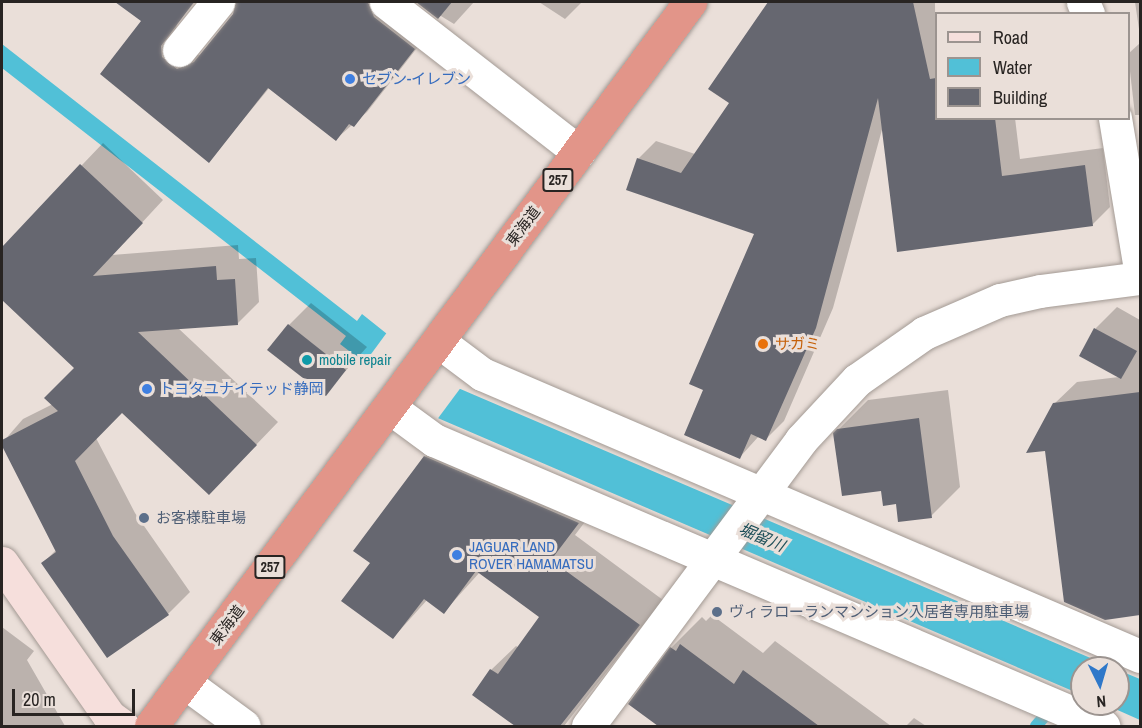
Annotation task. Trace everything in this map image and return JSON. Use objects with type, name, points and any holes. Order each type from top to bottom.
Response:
[{"type":"highway","name":"東海道","points":[[151,726],[690,2]]},
{"type":"street","points":[[179,50],[218,2]]},
{"type":"street","points":[[386,2],[579,152]]},
{"type":"street","points":[[1115,120],[1140,269]]},
{"type":"street","points":[[593,724],[716,554],[827,408],[881,361],[924,333],[1000,300],[1040,291],[1140,278]]},
{"type":"street","points":[[431,350],[757,499],[1140,656]]},
{"type":"street","points":[[394,400],[434,440],[716,554],[1103,726]]},
{"type":"street","points":[[2,564],[109,716],[123,726]]},
{"type":"street","points":[[184,682],[244,726]]},
{"type":"water","name":"堀留川","points":[[2,44],[357,321],[362,314],[451,385],[1086,656],[1070,656],[1070,690],[433,416],[340,344],[346,336],[2,68]]},
{"type":"water","points":[[1130,675],[1140,679],[1140,720],[1130,716]]},
{"type":"pier","points":[[388,331],[462,386],[436,421],[363,365]]},
{"type":"building","points":[[115,2],[194,2],[161,46],[162,57],[177,69],[194,62],[233,14],[236,2],[368,2],[374,17],[415,49],[354,127],[349,124],[336,141],[268,88],[209,163],[100,74],[141,21]]},
{"type":"building","points":[[416,2],[452,2],[438,19]]},
{"type":"building","points":[[768,2],[913,2],[930,79],[935,78],[935,120],[995,120],[1002,176],[1085,165],[1093,226],[897,252],[878,98],[816,328],[766,441],[751,434],[740,459],[684,435],[703,390],[689,384],[754,234],[626,190],[637,158],[681,173],[729,103],[708,89]]},
{"type":"building","points":[[80,164],[143,223],[93,276],[216,266],[217,280],[235,279],[238,325],[138,332],[257,445],[209,495],[122,413],[75,461],[113,536],[169,615],[107,658],[41,563],[56,552],[2,446],[2,440],[58,411],[44,398],[74,368],[2,300],[2,247]]},
{"type":"building","name":"mobile repair","points":[[288,324],[346,370],[326,396],[267,350]]},
{"type":"building","points":[[1094,328],[1137,351],[1121,379],[1079,356]]},
{"type":"building","points":[[1140,392],[1140,615],[1105,620],[1064,602],[1045,451],[1026,453],[1053,403]]},
{"type":"building","points":[[919,418],[932,518],[898,522],[896,504],[883,506],[881,491],[842,496],[833,433],[837,429]]},
{"type":"building","name":"JAGUAR LAND ROVER HAMAMATSU","points":[[424,456],[579,523],[551,560],[640,625],[560,726],[515,726],[472,695],[490,669],[498,674],[539,617],[476,571],[444,614],[424,599],[393,639],[341,601],[370,563],[353,551]]},
{"type":"building","points":[[680,644],[734,684],[743,670],[819,726],[658,726],[628,704],[670,647],[676,651]]},
{"type":"waterway","points":[[1036,726],[1043,718]]},
{"type":"place","name":"セブン-イレブン","points":[[350,79]]},
{"type":"place","name":"サガミ","points":[[763,344]]},
{"type":"place","name":"mobile repair","points":[[307,360]]},
{"type":"place","name":"トヨタユナイテッド静岡","points":[[147,389]]},
{"type":"place","name":"お客様駐車場","points":[[144,518]]},
{"type":"place","name":"JAGUAR LAND ROVER HAMAMATSU","points":[[457,555]]},
{"type":"place","name":"ヴィラローランマンション入居者専用駐車場","points":[[717,612]]}]
